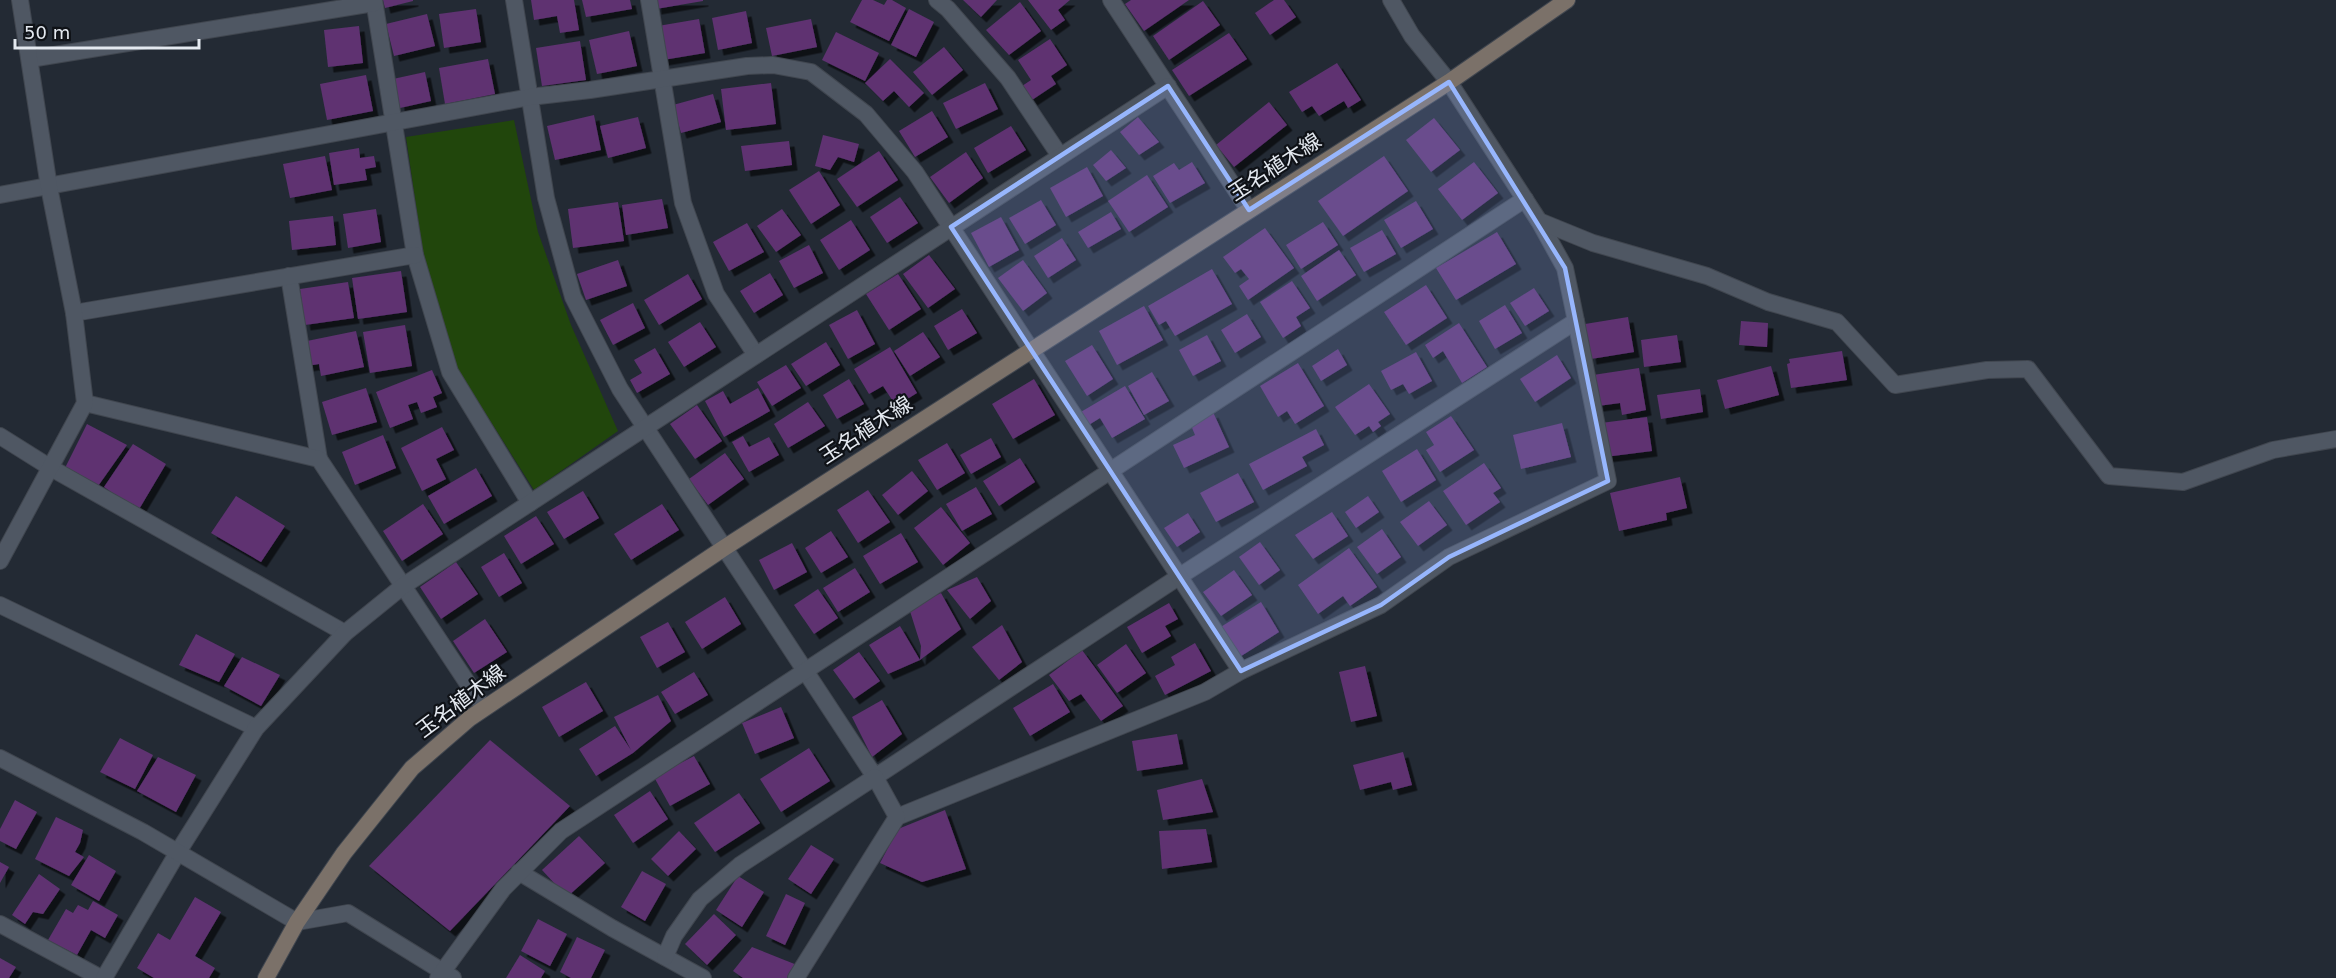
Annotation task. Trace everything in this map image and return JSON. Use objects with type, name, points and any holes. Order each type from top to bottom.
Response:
[{"type":"main road","name":"玉名植木線","points":[[266,978],[297,922],[344,853],[412,768],[484,708],[724,548],[1449,82],[1567,0]]},
{"type":"street","points":[[0,561],[86,403],[74,313],[49,187],[20,0]]},
{"type":"street","points":[[514,0],[546,198],[573,297],[620,389],[875,777],[897,817]]},
{"type":"street","points":[[648,0],[683,203],[716,294],[756,355]]},
{"type":"street","points":[[937,0],[948,9],[1008,78],[1060,156]]},
{"type":"street","points":[[1111,0],[1249,210]]},
{"type":"street","points":[[796,978],[897,817],[1205,692],[1241,671],[1381,605],[1449,557],[1608,481],[1565,267],[1539,221],[1449,82],[1412,36],[1391,0]]},
{"type":"street","points":[[30,59],[374,1],[415,255],[450,372],[530,503]]},
{"type":"street","points":[[0,195],[530,97],[747,66],[773,65],[811,72],[866,114],[915,172],[1241,671]]},
{"type":"street","points":[[0,924],[103,978],[178,852],[256,728],[345,633],[403,586],[1168,86]]},
{"type":"street","points":[[0,758],[178,852],[297,922],[348,913],[444,976],[503,889],[561,831],[1525,199]]},
{"type":"street","points":[[1539,221],[1593,243],[1707,276],[1768,302],[1837,322],[1895,385],[1987,370],[2028,369],[2109,476],[2183,482],[2273,450],[2336,439]]},
{"type":"street","points":[[74,313],[415,255]]},
{"type":"street","points":[[289,276],[319,459],[484,708]]},
{"type":"street","points":[[665,957],[674,936],[700,899],[740,865],[1180,576],[1576,321]]},
{"type":"street","points":[[86,403],[319,459]]},
{"type":"street","points":[[0,436],[51,468],[345,633]]},
{"type":"street","points":[[0,605],[256,728]]},
{"type":"street","points":[[519,872],[704,978]]},
{"type":"highlighted area","points":[[1449,82],[1565,268],[1608,481],[1449,557],[1381,605],[1241,671],[951,227],[1168,86],[1249,210]]},
{"type":"green space","points":[[514,120],[538,232],[571,325],[618,431],[534,490],[453,362],[426,274],[406,137]]},
{"type":"building","points":[[383,0],[413,0],[413,1],[385,8]]},
{"type":"building","points":[[531,0],[574,0],[579,30],[560,33],[557,16],[534,20]]},
{"type":"building","points":[[582,0],[630,0],[632,9],[586,17]]},
{"type":"building","points":[[655,0],[703,0],[703,1],[656,9]]},
{"type":"building","points":[[862,0],[873,0],[884,5],[887,0],[892,0],[906,8],[889,41],[850,22]]},
{"type":"building","points":[[963,0],[997,0],[981,17]]},
{"type":"building","points":[[1028,0],[1070,0],[1058,10],[1065,20],[1051,30]]},
{"type":"building","points":[[1131,0],[1189,0],[1144,31],[1125,4]]},
{"type":"building","points":[[1274,0],[1284,0],[1296,17],[1270,35],[1255,13]]},
{"type":"building","points":[[1203,1],[1220,25],[1169,60],[1153,36]]},
{"type":"building","points":[[1020,2],[1041,31],[1009,55],[986,30]]},
{"type":"building","points":[[476,9],[481,42],[444,48],[439,14]]},
{"type":"building","points":[[909,9],[934,22],[916,57],[891,45]]},
{"type":"building","points":[[746,11],[752,43],[718,50],[712,18]]},
{"type":"building","points":[[427,14],[435,46],[394,56],[386,24]]},
{"type":"building","points":[[699,19],[705,53],[663,60],[658,26]]},
{"type":"building","points":[[811,19],[817,47],[772,56],[766,28]]},
{"type":"building","points":[[359,26],[363,63],[328,67],[324,30]]},
{"type":"building","points":[[629,31],[637,66],[597,74],[589,40]]},
{"type":"building","points":[[836,32],[879,53],[865,81],[822,60]]},
{"type":"building","points":[[1229,33],[1247,59],[1189,96],[1172,70]]},
{"type":"building","points":[[1050,39],[1067,65],[1051,76],[1056,84],[1032,100],[1022,86],[1031,80],[1018,60]]},
{"type":"building","points":[[580,41],[586,80],[542,86],[536,48]]},
{"type":"building","points":[[944,47],[963,70],[932,95],[913,72]]},
{"type":"building","points":[[488,59],[495,94],[445,104],[439,68]]},
{"type":"building","points":[[890,59],[924,93],[909,107],[894,91],[883,101],[865,83]]},
{"type":"building","points":[[1337,63],[1361,100],[1348,108],[1344,101],[1319,116],[1312,106],[1302,112],[1289,92]]},
{"type":"building","points":[[425,72],[431,101],[400,108],[393,79]]},
{"type":"building","points":[[366,75],[373,111],[327,120],[320,84]]},
{"type":"building","points":[[771,83],[776,124],[726,130],[721,89]]},
{"type":"building","points":[[985,83],[998,109],[956,129],[943,103]]},
{"type":"building","points":[[713,94],[721,122],[681,133],[673,105]]},
{"type":"building","points":[[1269,102],[1287,125],[1234,167],[1216,145]]},
{"type":"building","points":[[932,111],[948,137],[915,157],[899,131]]},
{"type":"building","points":[[594,115],[601,150],[555,160],[547,126]]},
{"type":"building","points":[[638,117],[646,148],[608,158],[600,126]]},
{"type":"building","points":[[1138,117],[1159,142],[1139,155],[1120,132]]},
{"type":"building","points":[[1434,118],[1460,150],[1431,172],[1406,140]]},
{"type":"building","points":[[1011,126],[1026,150],[988,173],[974,148]]},
{"type":"building","points":[[823,135],[859,144],[854,162],[838,157],[830,170],[815,166]]},
{"type":"building","points":[[789,141],[792,165],[745,171],[741,146]]},
{"type":"building","points":[[359,148],[360,158],[374,156],[376,167],[365,169],[367,180],[334,185],[329,153]]},
{"type":"building","points":[[1111,150],[1126,168],[1106,181],[1093,165]]},
{"type":"building","points":[[879,151],[898,180],[857,207],[837,179]]},
{"type":"building","points":[[966,152],[983,178],[949,203],[930,177]]},
{"type":"building","points":[[325,156],[332,190],[290,198],[283,164]]},
{"type":"building","points":[[1384,156],[1408,191],[1343,236],[1318,201]]},
{"type":"building","points":[[1192,162],[1205,183],[1170,203],[1153,176],[1174,163],[1179,170]]},
{"type":"building","points":[[1474,162],[1498,193],[1462,220],[1438,189]]},
{"type":"building","points":[[1087,167],[1103,196],[1066,217],[1050,188]]},
{"type":"building","points":[[819,171],[840,205],[811,224],[789,190]]},
{"type":"building","points":[[1147,175],[1168,207],[1129,232],[1108,201]]},
{"type":"building","points":[[900,197],[918,223],[887,243],[870,217]]},
{"type":"building","points":[[662,199],[668,228],[626,235],[622,205]]},
{"type":"building","points":[[1041,200],[1056,225],[1025,244],[1009,218]]},
{"type":"building","points":[[1416,201],[1433,229],[1401,248],[1384,220]]},
{"type":"building","points":[[618,202],[624,241],[573,248],[568,209]]},
{"type":"building","points":[[376,209],[381,242],[348,248],[343,214]]},
{"type":"building","points":[[782,209],[801,235],[776,252],[757,226]]},
{"type":"building","points":[[1111,212],[1121,229],[1088,248],[1078,232]]},
{"type":"building","points":[[333,216],[336,245],[292,250],[289,221]]},
{"type":"building","points":[[1001,217],[1019,250],[989,267],[971,233]]},
{"type":"building","points":[[851,220],[870,250],[839,270],[820,240]]},
{"type":"building","points":[[1323,222],[1338,245],[1301,269],[1286,245]]},
{"type":"building","points":[[747,223],[764,252],[729,271],[713,242]]},
{"type":"building","points":[[1265,228],[1294,268],[1248,300],[1239,286],[1249,279],[1241,269],[1235,273],[1223,257]]},
{"type":"building","points":[[1382,230],[1396,254],[1364,272],[1350,248]]},
{"type":"building","points":[[1497,232],[1516,264],[1456,300],[1436,268]]},
{"type":"building","points":[[1062,238],[1076,260],[1048,278],[1034,256]]},
{"type":"building","points":[[809,245],[823,273],[794,288],[779,261]]},
{"type":"building","points":[[1339,250],[1356,275],[1317,301],[1301,276]]},
{"type":"building","points":[[929,255],[955,289],[928,308],[903,274]]},
{"type":"building","points":[[618,260],[627,286],[586,300],[577,274]]},
{"type":"building","points":[[1023,260],[1047,293],[1023,311],[998,278]]},
{"type":"building","points":[[1212,269],[1232,304],[1175,336],[1166,321],[1159,325],[1148,306]]},
{"type":"building","points":[[401,271],[407,312],[358,319],[352,278]]},
{"type":"building","points":[[770,273],[783,295],[754,313],[740,291]]},
{"type":"building","points":[[688,274],[702,299],[659,325],[644,300]]},
{"type":"building","points":[[898,274],[921,309],[889,330],[866,294]]},
{"type":"building","points":[[1292,281],[1310,308],[1296,317],[1301,326],[1283,338],[1260,302]]},
{"type":"building","points":[[348,282],[354,318],[305,325],[300,289]]},
{"type":"building","points":[[1426,285],[1447,318],[1406,345],[1384,312]]},
{"type":"building","points":[[1534,288],[1549,311],[1525,326],[1510,303]]},
{"type":"building","points":[[633,303],[645,328],[613,345],[600,320]]},
{"type":"building","points":[[1505,305],[1522,333],[1495,349],[1479,321]]},
{"type":"building","points":[[1144,306],[1163,340],[1117,365],[1099,331]]},
{"type":"building","points":[[962,309],[977,333],[948,350],[934,326]]},
{"type":"building","points":[[857,310],[875,344],[848,359],[829,325]]},
{"type":"building","points":[[1247,314],[1261,337],[1235,353],[1221,330]]},
{"type":"building","points":[[1628,317],[1634,352],[1591,359],[1585,324]]},
{"type":"building","points":[[1741,321],[1768,323],[1767,347],[1739,345]]},
{"type":"building","points":[[700,322],[716,347],[684,367],[668,342]]},
{"type":"building","points":[[1459,323],[1487,367],[1462,383],[1443,351],[1433,358],[1425,345]]},
{"type":"building","points":[[405,325],[412,366],[370,373],[363,332]]},
{"type":"building","points":[[356,331],[364,367],[321,376],[319,364],[307,366],[302,342]]},
{"type":"building","points":[[923,332],[940,357],[910,376],[894,351]]},
{"type":"building","points":[[1207,335],[1221,361],[1193,376],[1179,350]]},
{"type":"building","points":[[1677,335],[1681,362],[1644,367],[1641,340]]},
{"type":"building","points":[[826,342],[840,365],[806,386],[791,364]]},
{"type":"building","points":[[1092,345],[1113,379],[1087,396],[1065,361]]},
{"type":"building","points":[[890,347],[917,393],[896,406],[883,386],[869,394],[854,369]]},
{"type":"building","points":[[655,348],[670,374],[637,393],[630,380],[642,373],[634,360]]},
{"type":"building","points":[[1338,349],[1347,365],[1321,381],[1312,366]]},
{"type":"building","points":[[1842,351],[1847,380],[1791,388],[1787,364],[1790,363],[1789,359]]},
{"type":"building","points":[[1416,352],[1432,381],[1409,394],[1403,384],[1391,390],[1381,371]]},
{"type":"building","points":[[1557,355],[1571,378],[1535,402],[1520,379]]},
{"type":"building","points":[[1298,363],[1324,406],[1295,424],[1287,411],[1278,417],[1260,386]]},
{"type":"building","points":[[786,365],[801,388],[772,406],[757,382]]},
{"type":"building","points":[[1771,366],[1779,395],[1725,409],[1717,380]]},
{"type":"building","points":[[1639,368],[1646,410],[1622,415],[1620,403],[1598,406],[1593,375]]},
{"type":"building","points":[[432,370],[442,393],[433,397],[437,407],[421,413],[417,402],[408,405],[413,419],[390,428],[376,392]]},
{"type":"building","points":[[1152,372],[1169,401],[1144,415],[1128,386]]},
{"type":"building","points":[[849,379],[864,404],[837,419],[823,395]]},
{"type":"building","points":[[1034,379],[1055,415],[1013,439],[992,404]]},
{"type":"building","points":[[1369,384],[1390,414],[1378,422],[1381,426],[1373,432],[1369,426],[1355,435],[1335,407]]},
{"type":"building","points":[[1125,386],[1145,419],[1112,438],[1100,418],[1087,426],[1079,413]]},
{"type":"building","points":[[366,388],[377,422],[332,435],[322,402]]},
{"type":"building","points":[[758,388],[770,411],[724,437],[705,401],[723,391],[730,404]]},
{"type":"building","points":[[1700,389],[1703,412],[1661,419],[1657,395]]},
{"type":"building","points":[[808,402],[825,426],[788,448],[774,424]]},
{"type":"building","points":[[697,405],[722,441],[695,459],[670,424]]},
{"type":"building","points":[[1213,412],[1229,447],[1184,468],[1173,445],[1195,435],[1190,423]]},
{"type":"building","points":[[1451,416],[1474,450],[1440,472],[1426,450],[1434,445],[1426,432]]},
{"type":"building","points":[[1647,417],[1652,451],[1605,457],[1601,423]]},
{"type":"building","points":[[1562,423],[1571,457],[1521,469],[1513,435]]},
{"type":"building","points":[[87,424],[127,445],[96,489],[65,468]]},
{"type":"building","points":[[442,427],[454,450],[436,459],[446,479],[422,491],[401,448]]},
{"type":"building","points":[[1316,429],[1324,445],[1302,457],[1307,466],[1263,490],[1249,464]]},
{"type":"building","points":[[383,435],[396,468],[355,485],[342,452]]},
{"type":"building","points":[[743,436],[749,447],[769,437],[779,455],[749,472],[732,442]]},
{"type":"building","points":[[991,438],[1001,457],[971,474],[960,455]]},
{"type":"building","points":[[947,443],[965,473],[937,490],[918,460]]},
{"type":"building","points":[[133,444],[166,464],[138,511],[104,487]]},
{"type":"building","points":[[1417,449],[1436,480],[1401,502],[1382,471]]},
{"type":"building","points":[[725,453],[744,479],[708,505],[689,479]]},
{"type":"building","points":[[1020,458],[1035,482],[999,506],[983,481]]},
{"type":"building","points":[[1484,463],[1501,488],[1493,493],[1500,502],[1466,525],[1443,491]]},
{"type":"building","points":[[476,468],[492,496],[444,524],[428,496]]},
{"type":"building","points":[[912,471],[928,491],[898,515],[882,495]]},
{"type":"building","points":[[1238,473],[1254,502],[1216,522],[1200,493]]},
{"type":"building","points":[[1680,477],[1687,508],[1666,513],[1667,520],[1619,531],[1610,493]]},
{"type":"building","points":[[976,487],[992,514],[962,531],[946,504]]},
{"type":"building","points":[[868,490],[890,522],[858,543],[837,510]]},
{"type":"building","points":[[583,491],[599,518],[564,539],[547,512]]},
{"type":"building","points":[[236,496],[285,526],[261,562],[211,533]]},
{"type":"building","points":[[1368,496],[1379,512],[1356,528],[1345,512]]},
{"type":"building","points":[[1429,501],[1447,525],[1418,546],[1400,522]]},
{"type":"building","points":[[423,504],[443,534],[402,561],[383,531]]},
{"type":"building","points":[[662,504],[679,530],[631,560],[614,534]]},
{"type":"building","points":[[941,507],[970,543],[943,565],[914,528]]},
{"type":"building","points":[[1332,512],[1348,536],[1313,559],[1295,535]]},
{"type":"building","points":[[1188,513],[1200,532],[1177,547],[1164,528]]},
{"type":"building","points":[[536,516],[554,544],[521,564],[504,536]]},
{"type":"building","points":[[1382,529],[1401,557],[1377,574],[1357,547]]},
{"type":"building","points":[[831,531],[848,557],[821,573],[805,548]]},
{"type":"building","points":[[901,533],[918,562],[880,584],[863,556]]},
{"type":"building","points":[[1260,542],[1280,570],[1259,585],[1239,557]]},
{"type":"building","points":[[792,543],[807,572],[774,590],[759,560]]},
{"type":"building","points":[[1349,548],[1377,587],[1350,606],[1343,596],[1318,614],[1298,585]]},
{"type":"building","points":[[504,553],[522,583],[499,597],[481,567]]},
{"type":"building","points":[[456,562],[478,594],[441,619],[420,587]]},
{"type":"building","points":[[855,568],[870,592],[838,612],[823,588]]},
{"type":"building","points":[[1234,570],[1252,595],[1221,616],[1203,592]]},
{"type":"building","points":[[977,577],[991,601],[970,619],[947,590]]},
{"type":"building","points":[[818,589],[838,618],[814,634],[794,605]]},
{"type":"building","points":[[941,593],[961,629],[920,660],[921,646],[909,608]]},
{"type":"building","points":[[725,597],[741,624],[702,649],[685,622]]},
{"type":"building","points":[[1261,602],[1279,632],[1238,658],[1219,628]]},
{"type":"building","points":[[1169,603],[1178,619],[1165,626],[1171,636],[1142,653],[1127,627]]},
{"type":"building","points":[[485,619],[507,652],[474,673],[453,641]]},
{"type":"building","points":[[668,622],[685,652],[657,668],[640,637]]},
{"type":"building","points":[[1002,625],[1022,662],[999,680],[972,647]]},
{"type":"building","points":[[900,626],[920,660],[888,674],[869,645]]},
{"type":"building","points":[[196,634],[235,654],[219,682],[179,665]]},
{"type":"building","points":[[1195,643],[1211,671],[1165,695],[1155,676],[1175,665],[1171,657]]},
{"type":"building","points":[[1126,644],[1146,673],[1117,693],[1097,665]]},
{"type":"building","points":[[1082,650],[1123,706],[1101,721],[1081,694],[1069,701],[1049,675]]},
{"type":"building","points":[[859,652],[880,681],[854,699],[833,670]]},
{"type":"building","points":[[242,657],[280,675],[261,706],[224,686]]},
{"type":"building","points":[[1365,666],[1377,716],[1351,722],[1339,672]]},
{"type":"building","points":[[694,672],[708,695],[675,714],[661,692]]},
{"type":"building","points":[[586,682],[603,711],[559,737],[542,707]]},
{"type":"building","points":[[1053,684],[1070,712],[1030,736],[1013,708]]},
{"type":"building","points":[[658,695],[671,721],[633,753],[596,776],[579,749],[615,726],[631,750],[614,717]]},
{"type":"building","points":[[882,700],[902,734],[872,757],[852,717]]},
{"type":"building","points":[[781,707],[794,738],[755,754],[742,723]]},
{"type":"building","points":[[1177,734],[1183,764],[1137,771],[1132,741]]},
{"type":"building","points":[[120,738],[153,755],[135,789],[100,772]]},
{"type":"building","points":[[490,740],[570,806],[450,931],[369,866]]},
{"type":"building","points":[[809,748],[830,781],[781,812],[760,779]]},
{"type":"building","points":[[1403,752],[1412,785],[1393,790],[1391,782],[1360,790],[1353,765]]},
{"type":"building","points":[[694,756],[710,784],[670,806],[654,777]]},
{"type":"building","points":[[158,757],[196,775],[176,812],[137,791]]},
{"type":"building","points":[[1202,779],[1213,812],[1163,820],[1157,790]]},
{"type":"building","points":[[650,791],[668,819],[633,843],[614,815]]},
{"type":"building","points":[[739,793],[760,823],[715,852],[694,823]]},
{"type":"building","points":[[15,800],[37,812],[16,849],[0,841],[0,829]]},
{"type":"building","points":[[945,810],[966,869],[922,882],[880,863],[898,829]]},
{"type":"building","points":[[56,817],[83,830],[75,852],[84,857],[69,876],[35,859]]},
{"type":"building","points":[[1206,829],[1212,862],[1162,869],[1159,831]]},
{"type":"building","points":[[679,831],[696,849],[668,876],[651,859]]},
{"type":"building","points":[[579,836],[605,863],[567,897],[542,870]]},
{"type":"building","points":[[811,845],[834,859],[811,894],[788,879]]},
{"type":"building","points":[[89,855],[116,871],[99,901],[71,885]]},
{"type":"building","points":[[0,862],[9,867],[0,883]]},
{"type":"building","points":[[642,871],[666,884],[645,921],[621,907]]},
{"type":"building","points":[[39,874],[60,889],[43,914],[33,912],[25,924],[12,915]]},
{"type":"building","points":[[738,876],[764,892],[742,927],[716,910]]},
{"type":"building","points":[[786,894],[805,903],[785,945],[766,936]]},
{"type":"building","points":[[195,897],[221,912],[195,956],[215,968],[209,978],[154,978],[137,968],[158,933],[170,940]]},
{"type":"building","points":[[93,901],[118,915],[105,938],[91,930],[77,955],[48,940],[66,909],[73,913],[78,905],[88,910]]},
{"type":"building","points":[[714,914],[736,935],[707,965],[685,944]]},
{"type":"building","points":[[538,919],[567,934],[550,966],[521,951]]},
{"type":"building","points":[[577,937],[605,950],[591,978],[571,978],[560,972]]},
{"type":"building","points":[[752,947],[797,965],[787,978],[743,978],[733,971]]},
{"type":"building","points":[[520,955],[545,971],[541,978],[506,978]]},
{"type":"building","points":[[0,958],[16,967],[9,978],[0,978]]}]
